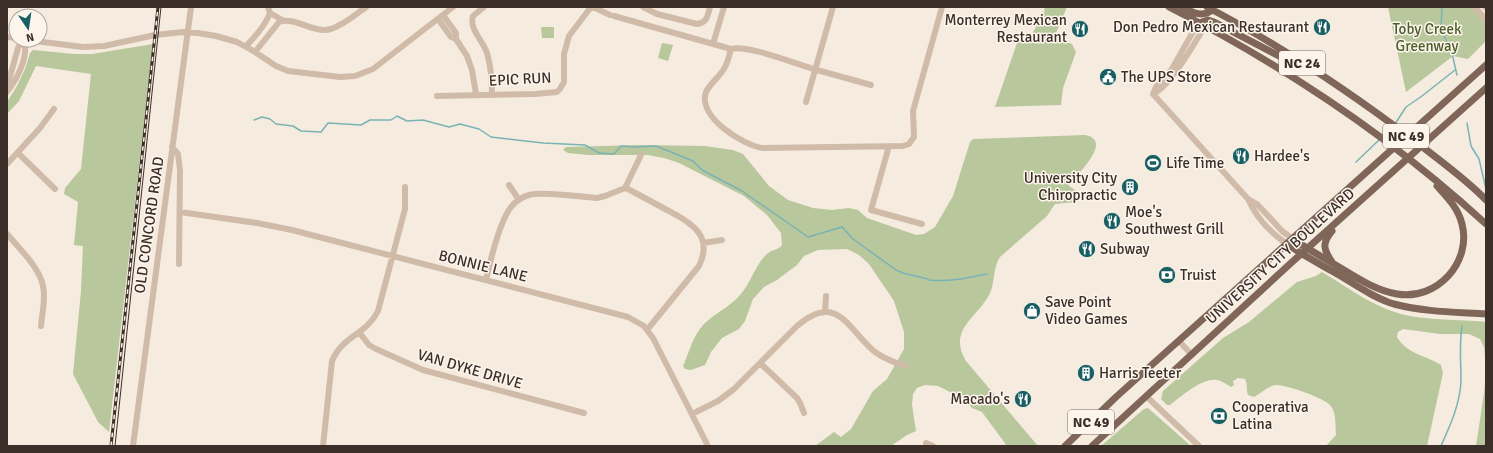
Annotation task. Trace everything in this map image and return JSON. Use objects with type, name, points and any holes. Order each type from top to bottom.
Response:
[{"type":"main road","name":"NC 24","points":[[1169,7],[1202,24],[1300,82],[1376,134],[1424,170],[1486,224]]},
{"type":"main road","points":[[1182,7],[1193,13],[1200,14],[1207,13],[1211,8]]},
{"type":"main road","name":"NC 24","points":[[1211,8],[1286,52],[1389,122],[1438,159],[1485,198]]},
{"type":"main road","points":[[1202,24],[1208,20],[1214,22],[1289,62],[1323,77]]},
{"type":"main road","name":"UNIVERSITY CITY BOULEVARD","points":[[1065,446],[1179,340],[1486,65]]},
{"type":"main road","name":"UNIVERSITY CITY BOULEVARD","points":[[1092,446],[1301,254],[1486,88]]},
{"type":"main road","points":[[1292,239],[1378,289],[1397,294],[1412,294],[1422,293],[1440,284],[1456,267],[1462,253],[1464,239],[1462,224],[1452,203],[1424,170]]},
{"type":"main road","points":[[1333,264],[1325,251],[1325,241],[1342,217]]},
{"type":"main road","points":[[1287,244],[1301,254],[1332,270],[1374,296],[1393,304],[1416,309],[1486,314]]},
{"type":"street","name":"OLD CONCORD ROAD","points":[[133,446],[148,343],[151,306],[191,7]]},
{"type":"street","points":[[255,52],[277,25],[284,21],[289,21],[316,30],[331,29],[342,24],[366,7]]},
{"type":"street","points":[[48,43],[74,47],[97,46],[143,36],[188,32],[230,39],[246,46],[276,66],[288,72],[340,77],[355,76],[373,69],[453,7]]},
{"type":"street","points":[[484,7],[473,16],[472,24],[486,51],[492,74],[492,94]]},
{"type":"street","points":[[592,7],[612,16],[731,49],[741,48],[781,58],[871,85]]},
{"type":"street","name":"EPIC RUN","points":[[436,96],[557,92],[564,82],[564,54],[569,36],[592,7]]},
{"type":"street","points":[[643,7],[657,14],[697,24],[701,24],[706,20],[710,7]]},
{"type":"street","points":[[713,44],[724,7]]},
{"type":"street","points":[[806,102],[833,7]]},
{"type":"street","points":[[731,49],[725,67],[706,93],[706,103],[710,115],[714,120],[751,145],[764,148],[906,145],[914,137],[913,111],[942,7]]},
{"type":"street","points":[[1475,7],[1486,20]]},
{"type":"street","points":[[246,46],[260,31],[269,10],[284,21]]},
{"type":"street","points":[[440,17],[451,31],[451,37],[456,39],[467,56],[472,70],[476,94]]},
{"type":"street","points":[[1202,24],[1172,69],[1156,87],[1153,94],[1248,199],[1255,212],[1280,239],[1287,244]]},
{"type":"street","points":[[7,87],[18,48]]},
{"type":"street","points":[[7,92],[16,80],[26,48]]},
{"type":"street","points":[[7,164],[40,128],[54,109]]},
{"type":"street","points":[[889,146],[871,210],[922,224]]},
{"type":"street","points":[[172,148],[178,154],[179,158],[179,264]]},
{"type":"street","points":[[18,153],[55,189]]},
{"type":"street","points":[[486,280],[496,243],[507,213],[519,200],[527,196],[539,194],[597,198],[605,196],[624,188],[641,155]]},
{"type":"street","points":[[509,185],[519,200]]},
{"type":"street","points":[[323,446],[332,361],[342,344],[372,321],[378,311],[406,209],[405,186]]},
{"type":"street","points":[[624,188],[690,223],[698,231],[703,243],[703,256],[699,266],[648,330]]},
{"type":"street","points":[[1248,199],[1257,204],[1282,231],[1292,239]]},
{"type":"street","name":"BONNIE LANE","points":[[180,212],[277,226],[628,317],[648,330],[659,348],[708,446]]},
{"type":"street","points":[[7,234],[41,278],[44,293],[41,326]]},
{"type":"street","points":[[703,243],[722,240]]},
{"type":"street","points":[[825,312],[826,296]]},
{"type":"street","points":[[692,414],[723,398],[805,319],[819,313],[825,312],[838,315],[845,320],[871,348],[883,357],[906,366]]},
{"type":"street","name":"VAN DYKE DRIVE","points":[[359,332],[369,345],[423,370],[584,413]]},
{"type":"street","points":[[1179,340],[1192,355]]},
{"type":"street","points":[[760,363],[797,398],[804,413]]},
{"type":"street","points":[[1146,396],[1199,446]]},
{"type":"street","points":[[926,443],[933,446]]},
{"type":"green space","points":[[1045,7],[1067,7],[1056,33],[1058,39],[1072,44],[1076,52],[1063,88],[1061,105],[995,107],[1018,40],[1030,38],[1044,12]]},
{"type":"green space","name":"Toby Creek Greenway","points":[[1388,7],[1471,7],[1486,23],[1486,41],[1468,59],[1453,56],[1406,92]]},
{"type":"green space","points":[[541,27],[554,27],[554,38],[542,38]]},
{"type":"green space","points":[[662,43],[673,45],[668,61],[658,58]]},
{"type":"green space","points":[[153,44],[109,432],[98,422],[73,374],[81,291],[83,246],[74,245],[78,202],[64,194],[65,188],[81,169],[91,74],[36,66],[19,101],[7,114],[7,102],[17,86],[25,69],[30,53],[33,50],[74,54],[92,54]]},
{"type":"green space","points":[[1084,135],[1093,138],[1096,143],[1095,150],[1091,158],[1069,184],[1069,186],[1078,192],[1078,200],[1076,202],[1055,204],[1047,216],[1000,257],[996,265],[990,293],[985,302],[966,324],[960,340],[961,350],[966,361],[1038,446],[1007,446],[982,412],[972,408],[964,399],[938,386],[925,385],[917,388],[913,394],[912,405],[916,431],[907,435],[891,446],[815,446],[834,432],[841,437],[851,429],[873,391],[887,379],[904,349],[904,332],[894,301],[869,264],[859,255],[847,249],[818,250],[804,256],[797,265],[777,280],[764,287],[753,299],[745,321],[739,329],[722,338],[711,352],[705,365],[691,370],[685,369],[683,366],[700,328],[740,295],[763,258],[769,252],[782,245],[781,233],[767,215],[744,196],[679,163],[648,155],[588,155],[568,153],[563,150],[566,147],[641,145],[705,146],[733,150],[743,154],[769,186],[788,200],[813,208],[832,210],[849,208],[858,210],[867,218],[916,235],[924,234],[935,227],[953,196],[970,142],[973,139]]},
{"type":"green space","points":[[1322,272],[1350,290],[1390,311],[1432,319],[1486,322],[1486,369],[1484,347],[1480,339],[1469,334],[1440,334],[1403,329],[1398,332],[1397,337],[1401,343],[1411,351],[1441,365],[1443,373],[1427,446],[1326,446],[1336,435],[1335,416],[1330,405],[1313,395],[1280,385],[1269,387],[1254,397],[1248,395],[1245,379],[1238,378],[1233,381],[1234,385],[1231,387],[1217,380],[1211,380],[1192,388],[1170,405],[1167,405],[1161,399],[1163,391],[1223,338],[1249,322],[1297,282],[1316,276]]},
{"type":"green space","points":[[1486,372],[1486,446],[1476,446],[1484,393]]},
{"type":"green space","points":[[1148,408],[1191,446],[1101,446],[1144,409]]},
{"type":"waterway","points":[[1442,7],[1441,30],[1451,49],[1457,75]]},
{"type":"waterway","points":[[1395,124],[1406,107],[1455,70]]},
{"type":"waterway","points":[[254,120],[262,117],[270,119],[276,124],[293,126],[301,131],[321,132],[328,123],[361,125],[370,120],[391,120],[397,116],[407,121],[423,120],[449,127],[460,124],[479,129],[491,137],[543,143],[585,145],[599,153],[614,154],[621,146],[656,146],[693,161],[702,170],[742,191],[808,237],[842,227],[853,239],[896,270],[929,280],[951,280],[987,274]]},
{"type":"waterway","points":[[1467,123],[1471,146],[1479,159],[1486,189]]},
{"type":"waterway","points":[[1382,136],[1392,126]]},
{"type":"waterway","points":[[1356,162],[1380,139]]},
{"type":"waterway","points":[[1441,446],[1448,431],[1459,398],[1461,381],[1460,347],[1462,326]]},
{"type":"tram line","points":[[115,446],[161,7]]},
{"type":"railway","points":[[111,446],[158,7]]},
{"type":"place","name":"Don Pedro Mexican Restaurant","points":[[1322,27]]},
{"type":"place","name":"Monterrey Mexican Restaurant","points":[[1080,29]]},
{"type":"place","name":"The UPS Store","points":[[1108,77]]},
{"type":"place","name":"Hardee's","points":[[1241,156]]},
{"type":"place","name":"Life Time","points":[[1153,163]]},
{"type":"place","name":"University City Chiropractic","points":[[1130,187]]},
{"type":"place","name":"Moe's Southwest Grill","points":[[1112,221]]},
{"type":"place","name":"Subway","points":[[1087,249]]},
{"type":"place","name":"Truist","points":[[1167,275]]},
{"type":"place","name":"Save Point Video Games","points":[[1032,311]]},
{"type":"place","name":"Harris Teeter","points":[[1086,373]]},
{"type":"place","name":"Macado's","points":[[1023,399]]},
{"type":"place","name":"Cooperativa Latina","points":[[1219,416]]}]
